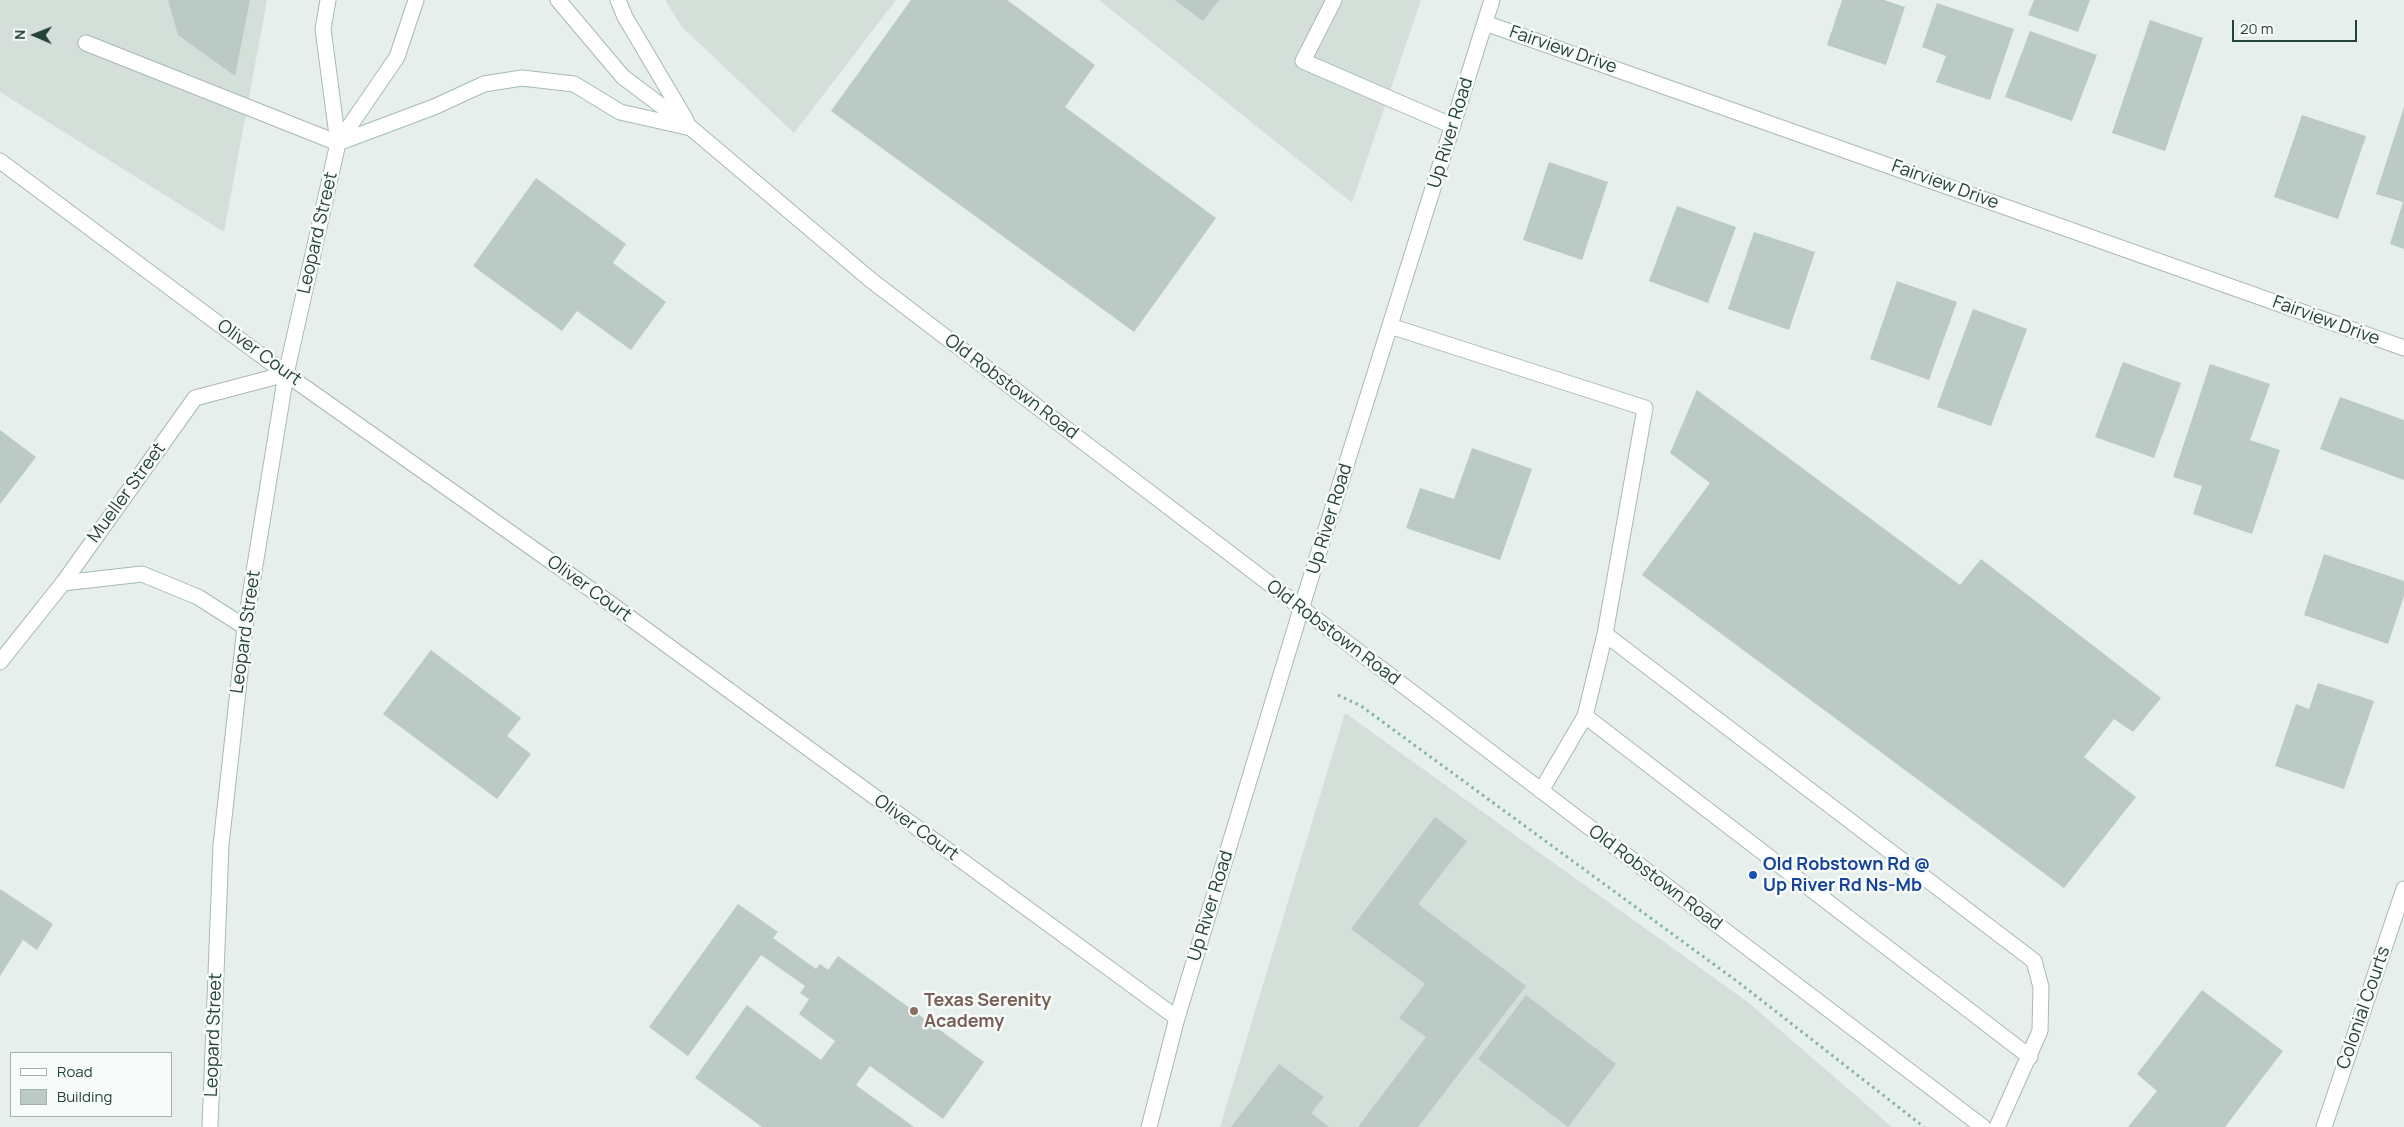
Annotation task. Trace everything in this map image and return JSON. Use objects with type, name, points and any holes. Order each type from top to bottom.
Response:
[{"type":"street","name":"Leopard Street","points":[[210,1127],[221,845],[245,627],[286,374],[338,144],[323,30],[328,0]]},
{"type":"street","name":"Leopard Street","points":[[338,144],[397,57],[416,0]]},
{"type":"street","name":"Old Robstown Road","points":[[558,0],[623,77],[691,128],[872,281],[1983,1127]]},
{"type":"street","name":"Old Robstown Road","points":[[618,0],[625,17],[691,128]]},
{"type":"street","points":[[1334,0],[1302,61],[1453,126]]},
{"type":"street","name":"Up River Road","points":[[1149,1127],[1177,1018],[1301,609],[1492,0]]},
{"type":"street","name":"Fairview Drive","points":[[1485,22],[2404,348]]},
{"type":"street","points":[[86,43],[338,144],[434,108],[484,84],[522,78],[574,84],[620,112],[691,128]]},
{"type":"street","name":"Oliver Court","points":[[0,161],[286,374],[600,596],[1177,1018]]},
{"type":"street","points":[[1390,326],[1645,408],[1605,634],[1585,716],[1541,791]]},
{"type":"street","name":"Mueller Street","points":[[0,662],[63,583],[195,398],[286,374]]},
{"type":"street","points":[[63,583],[142,574],[198,597],[245,627]]},
{"type":"street","points":[[1605,634],[2034,961],[2041,987],[2040,1031],[1997,1127]]},
{"type":"street","points":[[1585,716],[2030,1056]]},
{"type":"street","name":"Colonial Courts","points":[[2324,1127],[2404,889]]},
{"type":"path","points":[[1338,695],[1362,706],[1738,982],[1924,1127]]},
{"type":"shaded area","points":[[0,0],[267,0],[224,232],[0,92]]},
{"type":"shaded area","points":[[665,0],[896,0],[794,133],[682,27]]},
{"type":"shaded area","points":[[1099,0],[1421,0],[1352,203]]},
{"type":"shaded area","points":[[1345,713],[1749,1003],[1892,1127],[1220,1127]]},
{"type":"building","points":[[168,0],[250,0],[235,76],[178,35]]},
{"type":"building","points":[[911,0],[1007,0],[1095,65],[1065,107],[1216,218],[1134,332],[831,111]]},
{"type":"building","points":[[1175,0],[1219,0],[1203,21]]},
{"type":"building","points":[[1842,0],[1884,0],[1905,7],[1886,65],[1827,45]]},
{"type":"building","points":[[2034,0],[2090,0],[2078,32],[2028,15]]},
{"type":"building","points":[[1937,3],[2014,29],[1990,100],[1936,82],[1946,56],[1922,47]]},
{"type":"building","points":[[2150,20],[2203,38],[2165,151],[2112,133]]},
{"type":"building","points":[[2030,31],[2097,55],[2072,121],[2005,97]]},
{"type":"building","points":[[2404,107],[2404,249],[2390,244],[2403,202],[2376,194]]},
{"type":"building","points":[[2302,115],[2366,136],[2338,219],[2274,197]]},
{"type":"building","points":[[1549,162],[1608,182],[1582,260],[1523,240]]},
{"type":"building","points":[[536,178],[626,244],[613,263],[666,302],[631,350],[577,311],[562,331],[473,266]]},
{"type":"building","points":[[1677,206],[1736,227],[1708,303],[1649,281]]},
{"type":"building","points":[[1754,232],[1815,252],[1789,330],[1728,309]]},
{"type":"building","points":[[1897,281],[1957,302],[1929,380],[1870,359]]},
{"type":"building","points":[[1973,309],[2027,329],[1991,426],[1937,407]]},
{"type":"building","points":[[2123,362],[2181,383],[2154,458],[2095,437]]},
{"type":"building","points":[[2210,364],[2270,384],[2250,440],[2280,450],[2252,534],[2193,514],[2202,486],[2173,477]]},
{"type":"building","points":[[1697,390],[1960,585],[1981,559],[2161,698],[2133,732],[2114,719],[2084,757],[2136,797],[2064,888],[1642,575],[1710,483],[1670,453]]},
{"type":"building","points":[[2340,397],[2404,420],[2404,480],[2320,449]]},
{"type":"building","points":[[0,430],[36,457],[0,504]]},
{"type":"building","points":[[1472,448],[1532,469],[1500,560],[1406,528],[1420,488],[1454,499]]},
{"type":"building","points":[[2324,554],[2404,581],[2404,596],[2388,644],[2304,615]]},
{"type":"building","points":[[431,650],[521,718],[507,736],[531,754],[497,799],[383,714]]},
{"type":"building","points":[[2318,683],[2374,701],[2344,789],[2275,766],[2296,704],[2309,709]]},
{"type":"building","points":[[1435,817],[1467,841],[1418,904],[1526,986],[1418,1127],[1358,1127],[1426,1037],[1399,1018],[1425,984],[1351,929]]},
{"type":"building","points":[[0,889],[53,924],[37,950],[23,940],[0,976]]},
{"type":"building","points":[[738,904],[778,932],[773,938],[816,969],[820,964],[828,970],[838,956],[984,1062],[943,1119],[870,1066],[856,1085],[914,1127],[762,1127],[695,1078],[747,1005],[821,1060],[835,1041],[799,1014],[809,999],[800,993],[805,986],[761,955],[688,1056],[649,1027]]},
{"type":"building","points":[[2202,990],[2283,1051],[2225,1127],[2128,1127],[2157,1091],[2137,1074]]},
{"type":"building","points":[[1526,995],[1616,1064],[1568,1127],[1478,1059]]},
{"type":"building","points":[[1279,1064],[1324,1097],[1311,1113],[1329,1127],[1231,1127]]},
{"type":"place","name":"Old Robstown Rd @ Up River Rd Ns-Mb","points":[[1753,875]]},
{"type":"place","name":"Texas Serenity Academy","points":[[914,1011]]}]
